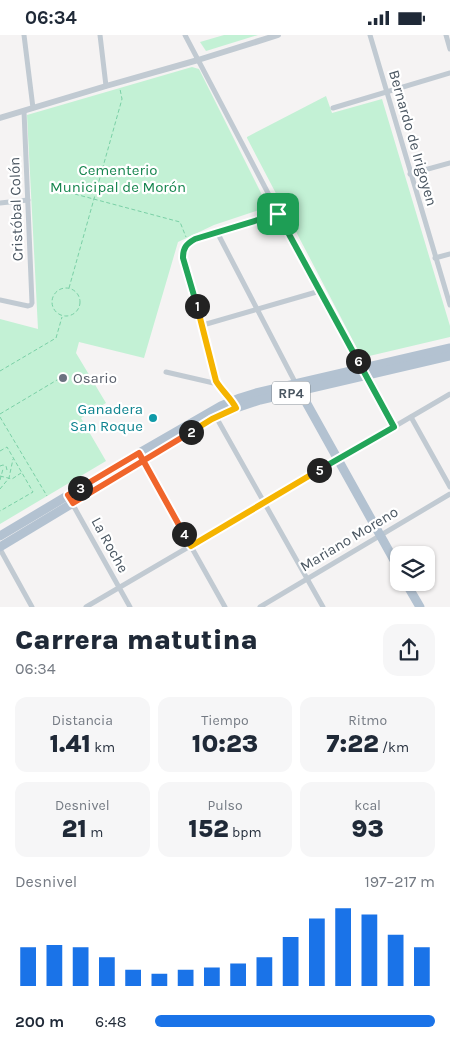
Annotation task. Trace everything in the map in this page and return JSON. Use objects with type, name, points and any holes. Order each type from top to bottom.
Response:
[{"type":"main road","name":"RP4","points":[[364,372],[450,348]]},
{"type":"main road","name":"RP4","points":[[0,536],[70,499],[256,393],[297,387],[450,356]]},
{"type":"main road","name":"RP4","points":[[297,387],[390,553]]},
{"type":"main road","name":"RP4","points":[[141,457],[216,417],[234,404]]},
{"type":"main road","name":"RP4","points":[[0,548],[70,499]]},
{"type":"main road","points":[[411,591],[420,607]]},
{"type":"street","points":[[24,35],[33,108]]},
{"type":"street","points":[[100,35],[106,86]]},
{"type":"street","points":[[185,35],[278,214],[394,427]]},
{"type":"street","points":[[0,118],[278,35]]},
{"type":"street","name":"Bernardo de Irigoyen","points":[[370,35],[450,305]]},
{"type":"street","points":[[446,35],[450,49]]},
{"type":"street","points":[[332,108],[450,73]]},
{"type":"street","name":"Cristóbal Colón","points":[[0,300],[28,306],[32,303],[24,111]]},
{"type":"street","points":[[410,174],[450,163]]},
{"type":"street","points":[[0,203],[28,200]]},
{"type":"street","points":[[234,404],[218,384],[183,258],[183,250],[189,242],[195,239],[278,214]]},
{"type":"street","points":[[217,232],[297,387]]},
{"type":"street","points":[[435,258],[450,254]]},
{"type":"street","points":[[203,325],[320,291]]},
{"type":"street","points":[[166,372],[218,384]]},
{"type":"street","points":[[86,607],[450,394]]},
{"type":"street","points":[[216,417],[323,607]]},
{"type":"street","points":[[410,417],[450,487]]},
{"type":"street","points":[[141,457],[225,607]]},
{"type":"street","name":"Mariano Moreno","points":[[260,607],[450,493]]},
{"type":"street","name":"La Roche","points":[[70,499],[130,607]]},
{"type":"street","points":[[0,548],[32,607]]},
{"type":"path","points":[[69,288],[122,99],[118,82]]},
{"type":"path","points":[[56,189],[180,222],[187,238]]},
{"type":"path","points":[[64,288],[69,288],[78,295],[80,306],[73,315],[68,317],[57,314],[51,304],[54,293],[64,288]]},
{"type":"path","points":[[0,371],[56,337],[62,316]]},
{"type":"path","points":[[47,496],[0,415],[62,377]]},
{"type":"path","points":[[0,451],[7,447],[33,492],[0,511]]},
{"type":"path","points":[[0,489],[9,478],[13,459]]},
{"type":"path","points":[[0,480],[1,468]]},
{"type":"path","points":[[1,476],[12,479],[22,473]]},
{"type":"green space","points":[[224,35],[258,35],[206,51],[200,42]]},
{"type":"green space","name":"Cementerio Municipal de Morón","points":[[192,67],[199,69],[268,207],[214,225],[178,242],[144,358],[79,342],[76,353],[106,403],[81,418],[106,461],[0,524],[0,319],[38,329],[27,115]]},
{"type":"green space","points":[[326,96],[332,113],[382,99],[450,326],[450,337],[365,357],[360,354],[247,138]]},
{"type":"place","name":"Osario","points":[[63,378]]},
{"type":"place","name":"Ganadera San Roque","points":[[153,418]]},
{"type":"route","points":[[278,214],[195,239],[189,242],[183,250],[183,258],[203,325],[216,381],[236,408],[212,419],[143,461],[73,503],[68,495],[139,453],[143,461],[191,546],[394,427],[278,214]]}]
